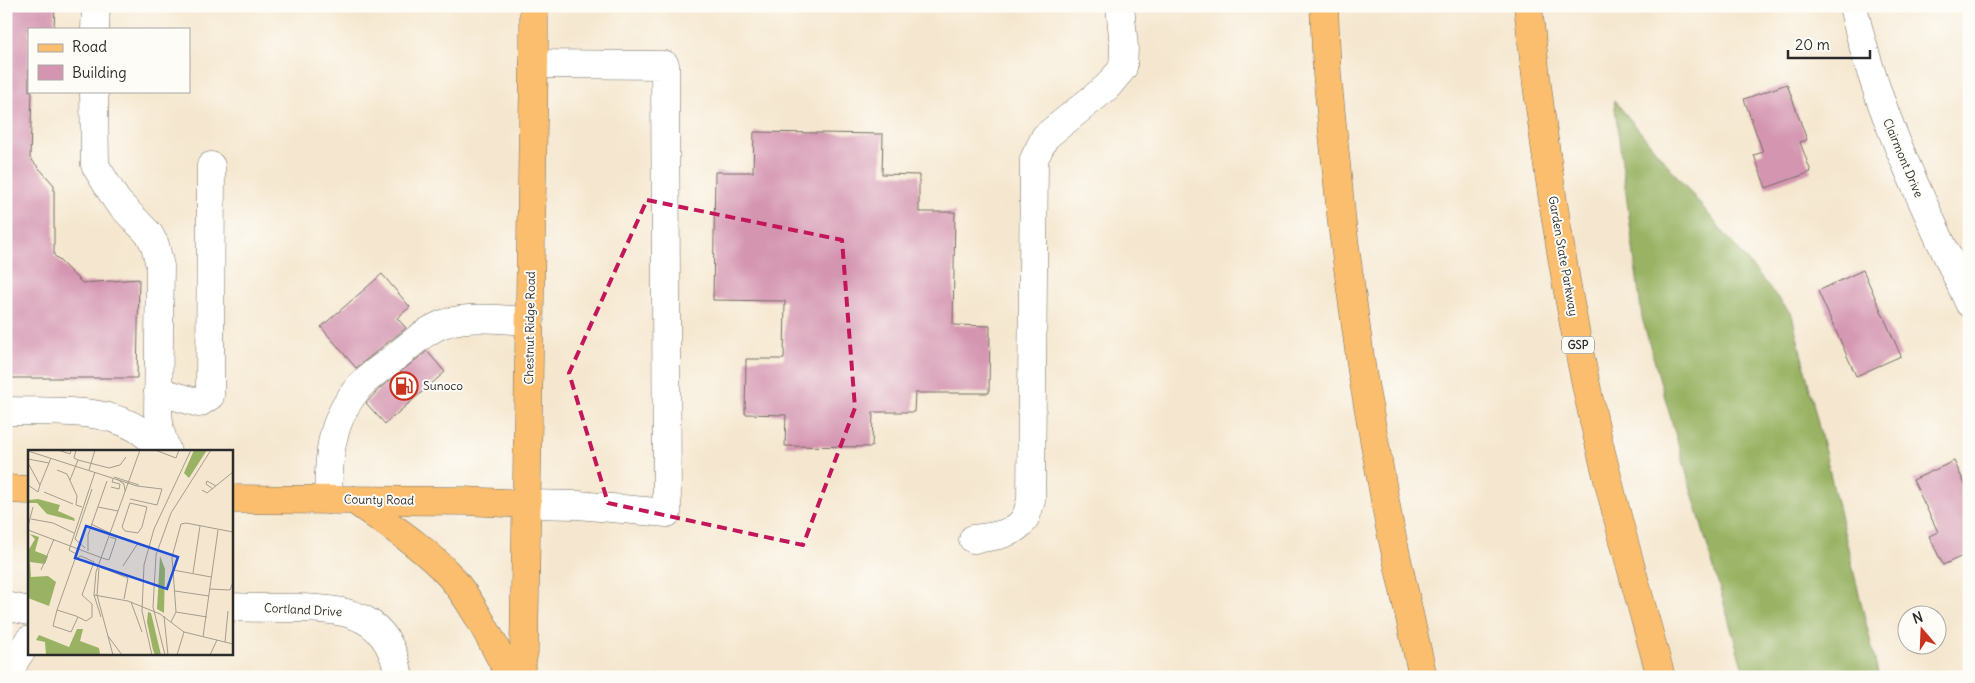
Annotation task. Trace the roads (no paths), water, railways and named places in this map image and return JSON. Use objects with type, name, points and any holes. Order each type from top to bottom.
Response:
[{"type":"main road","name":"Chestnut Ridge Road","points":[[519,677],[524,650],[534,6]]},
{"type":"main road","points":[[1324,6],[1327,74],[1342,224],[1362,372],[1389,523],[1423,677]]},
{"type":"main road","name":"Garden State Parkway","points":[[1528,6],[1538,102],[1560,248],[1589,399],[1625,546],[1661,677]]},
{"type":"main road","points":[[6,489],[28,490]]},
{"type":"main road","name":"County Road","points":[[232,498],[527,504]]},
{"type":"main road","points":[[341,500],[418,547],[451,578],[475,612],[511,677]]},
{"type":"main road","name":"Chestnut Ridge Road","points":[[524,650],[530,677]]},
{"type":"street","points":[[95,28],[96,6]]},
{"type":"street","points":[[973,539],[991,537],[1013,530],[1026,518],[1031,501],[1034,159],[1045,137],[1107,87],[1123,68],[1124,47],[1120,6]]},
{"type":"street","name":"Clairmont Drive","points":[[1853,6],[1872,78],[1900,154],[1966,289]]},
{"type":"street","points":[[527,504],[666,512],[665,65],[534,64]]},
{"type":"street","points":[[94,92],[95,165],[116,200],[149,234],[158,255],[160,266],[158,392],[160,430],[166,450]]},
{"type":"street","points":[[158,392],[199,403],[210,396],[211,166]]},
{"type":"street","points":[[341,500],[331,441],[336,423],[359,387],[424,332],[447,323],[466,320],[530,321]]},
{"type":"street","points":[[6,411],[89,413],[106,416],[136,428],[164,450]]},
{"type":"street","points":[[6,606],[28,611]]},
{"type":"street","name":"Cortland Drive","points":[[232,607],[334,609],[359,616],[379,631],[388,643],[396,661],[399,677]]},
{"type":"street","points":[[9,677],[15,660],[28,641]]},
{"type":"place","name":"Sunoco","points":[[404,386]]}]
